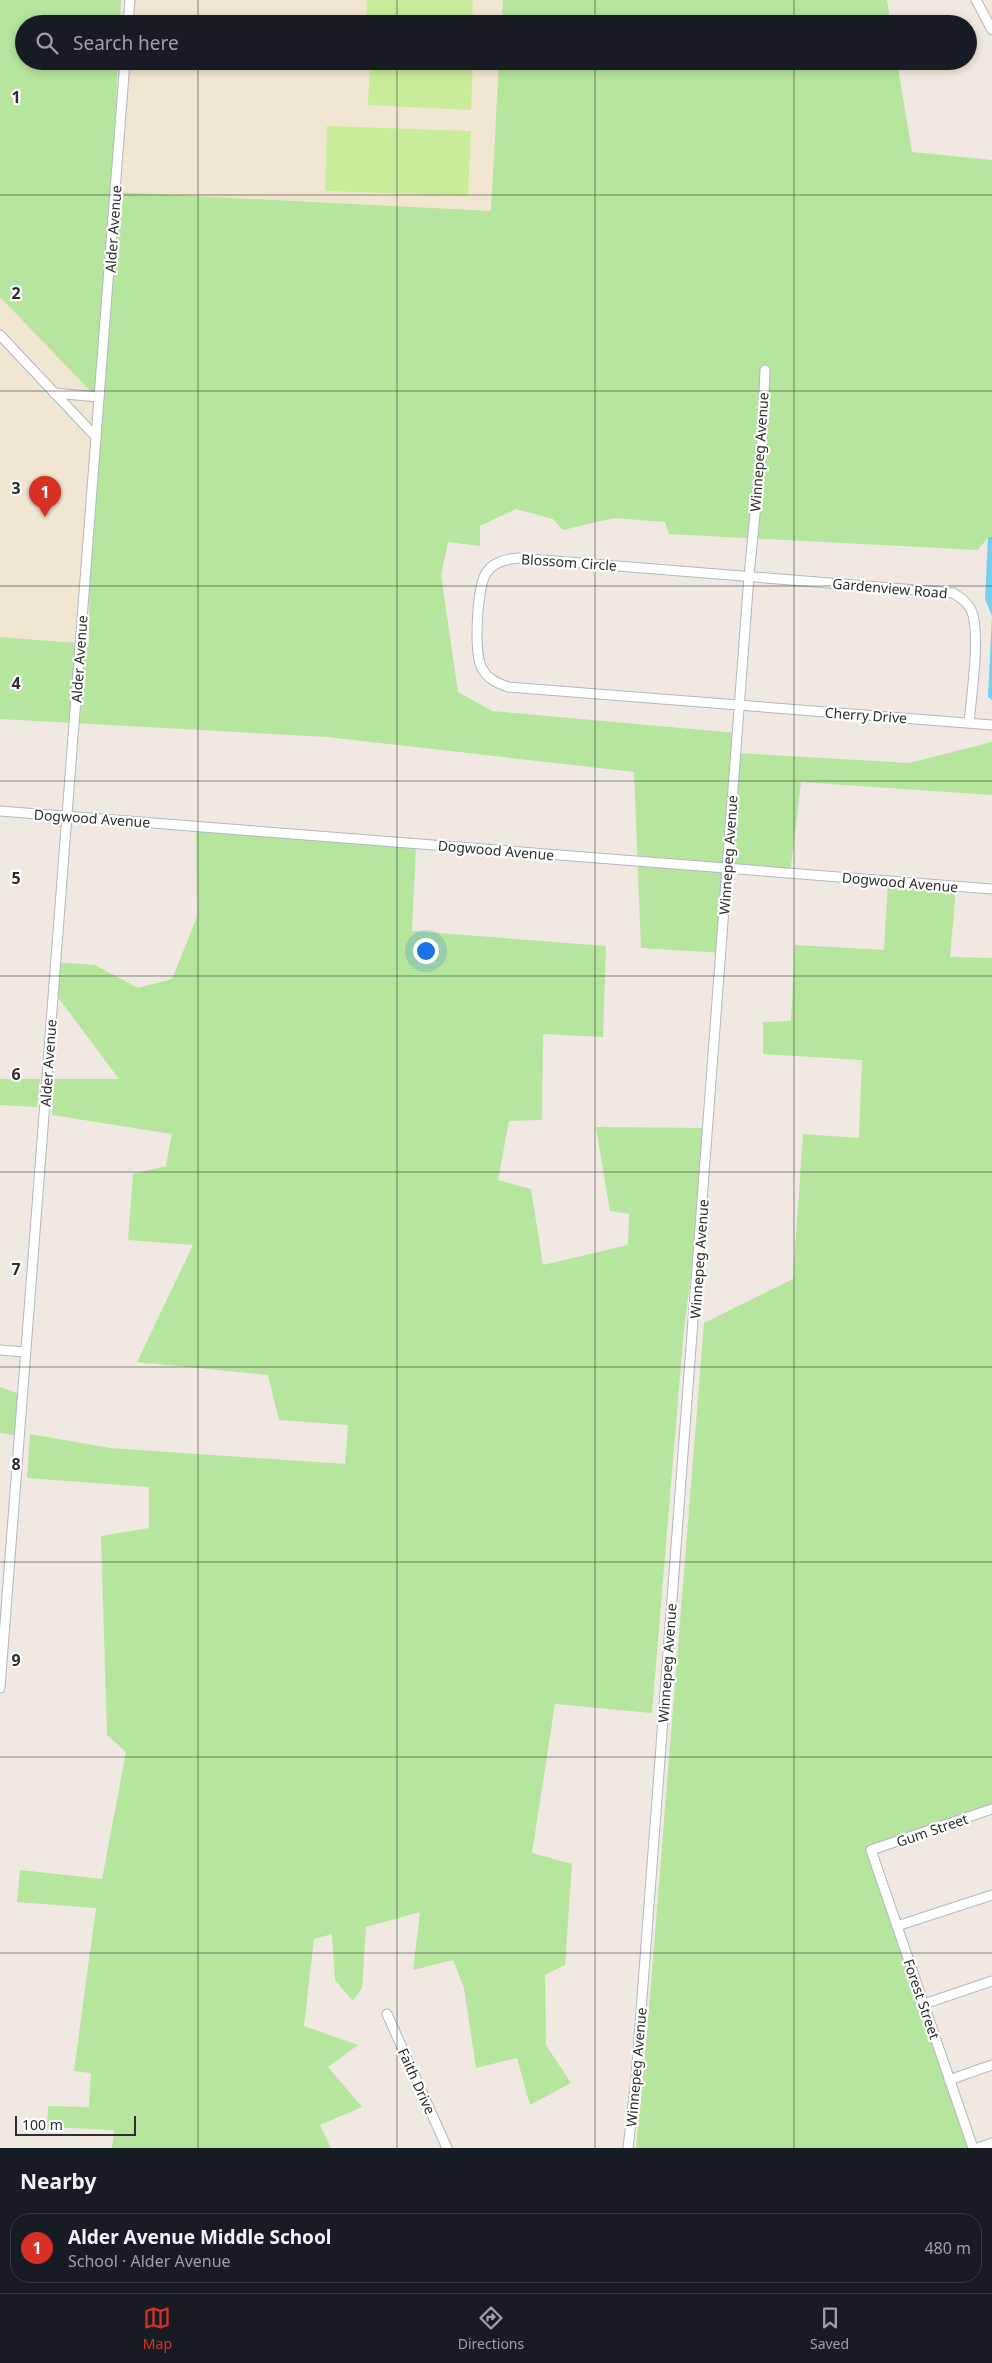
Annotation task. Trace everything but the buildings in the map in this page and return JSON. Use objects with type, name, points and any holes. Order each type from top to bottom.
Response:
[{"type":"street","points":[[129,15],[130,0]]},
{"type":"street","points":[[976,0],[992,30]]},
{"type":"street","name":"Alder Avenue","points":[[0,1688],[124,70]]},
{"type":"street","points":[[0,335],[96,438]]},
{"type":"street","name":"Winnepeg Avenue","points":[[628,2148],[636,2078],[749,576],[762,442],[765,370]]},
{"type":"street","points":[[54,394],[100,397]]},
{"type":"street","name":"Blossom Circle","points":[[740,705],[508,687],[492,680],[482,670],[477,658],[476,646],[482,588],[486,574],[493,566],[509,559],[749,576]]},
{"type":"street","name":"Gardenview Road","points":[[749,576],[942,591],[953,593],[963,599],[970,608],[976,627],[969,723]]},
{"type":"street","name":"Cherry Drive","points":[[740,705],[992,725]]},
{"type":"street","name":"Dogwood Avenue","points":[[0,811],[992,889]]},
{"type":"street","points":[[0,1350],[25,1352]]},
{"type":"street","name":"Gum Street","points":[[871,1850],[992,1809]]},
{"type":"street","name":"Forest Street","points":[[871,1850],[973,2148]]},
{"type":"street","points":[[897,1926],[992,1894]]},
{"type":"street","points":[[924,2004],[992,1981]]},
{"type":"street","name":"Faith Drive","points":[[387,2014],[447,2148]]},
{"type":"street","points":[[950,2080],[992,2065]]},
{"type":"street","points":[[978,2148],[992,2143]]},
{"type":"shaded area","points":[[130,0],[503,0],[502,15],[129,15]]},
{"type":"shaded area","points":[[124,70],[501,70],[495,220],[115,195]]},
{"type":"shaded area","points":[[0,244],[110,262],[80,644],[0,637]]},
{"type":"green space","points":[[0,0],[121,0],[120,15],[15,15],[15,70],[118,70],[112,192],[491,211],[499,70],[898,70],[912,152],[992,160],[992,537],[988,537],[978,550],[669,534],[665,522],[614,518],[563,530],[553,519],[516,509],[480,526],[480,546],[448,542],[441,575],[458,692],[492,711],[737,733],[737,753],[909,763],[992,742],[992,795],[801,782],[790,875],[730,870],[723,953],[641,948],[634,772],[327,737],[0,719],[0,637],[89,644],[90,518],[101,402],[0,297]]},
{"type":"green space","points":[[367,0],[473,0],[472,15],[366,15]]},
{"type":"green space","points":[[503,0],[887,0],[890,15],[502,15]]},
{"type":"green space","points":[[370,70],[473,70],[471,110],[368,105]]},
{"type":"green space","points":[[327,126],[471,131],[468,196],[325,191]]},
{"type":"green space","points":[[196,827],[416,845],[412,931],[606,946],[603,1037],[543,1034],[542,1120],[509,1121],[498,1180],[531,1189],[543,1265],[628,1245],[629,1214],[610,1211],[596,1127],[710,1128],[684,1328],[652,1713],[555,1704],[532,1853],[572,1864],[565,1965],[545,1975],[546,2045],[571,2083],[530,2105],[517,2058],[476,2068],[464,1988],[453,1960],[413,1970],[420,1912],[366,1927],[362,1988],[353,2001],[335,1980],[332,1934],[314,1939],[304,2026],[358,2045],[328,2067],[362,2107],[320,2125],[331,2148],[112,2148],[114,2130],[47,2127],[48,2106],[89,2107],[91,2073],[74,2071],[96,1908],[17,1902],[20,1870],[102,1879],[126,1752],[107,1735],[101,1536],[149,1528],[149,1487],[27,1478],[30,1434],[110,1448],[345,1464],[348,1425],[279,1420],[268,1375],[137,1362],[193,1245],[128,1240],[133,1174],[166,1166],[172,1134],[52,1115],[54,1079],[119,1079],[54,992],[55,962],[95,965],[138,988],[172,979],[197,917]]},
{"type":"green space","points":[[888,882],[956,888],[950,957],[992,958],[992,1811],[874,1851],[974,2148],[636,2148],[647,2033],[704,1323],[793,1279],[803,1134],[859,1138],[862,1060],[763,1054],[763,1022],[791,1021],[795,945],[884,950]]},
{"type":"green space","points":[[0,1079],[40,1079],[37,1107],[0,1105]]},
{"type":"green space","points":[[0,1387],[22,1395],[20,1436],[0,1433]]},
{"type":"water","points":[[988,537],[992,537],[992,616],[985,599]]},
{"type":"water","points":[[992,616],[992,700],[988,697]]},
{"type":"place","name":"Alder Avenue Middle School","points":[[45,517]]}]
